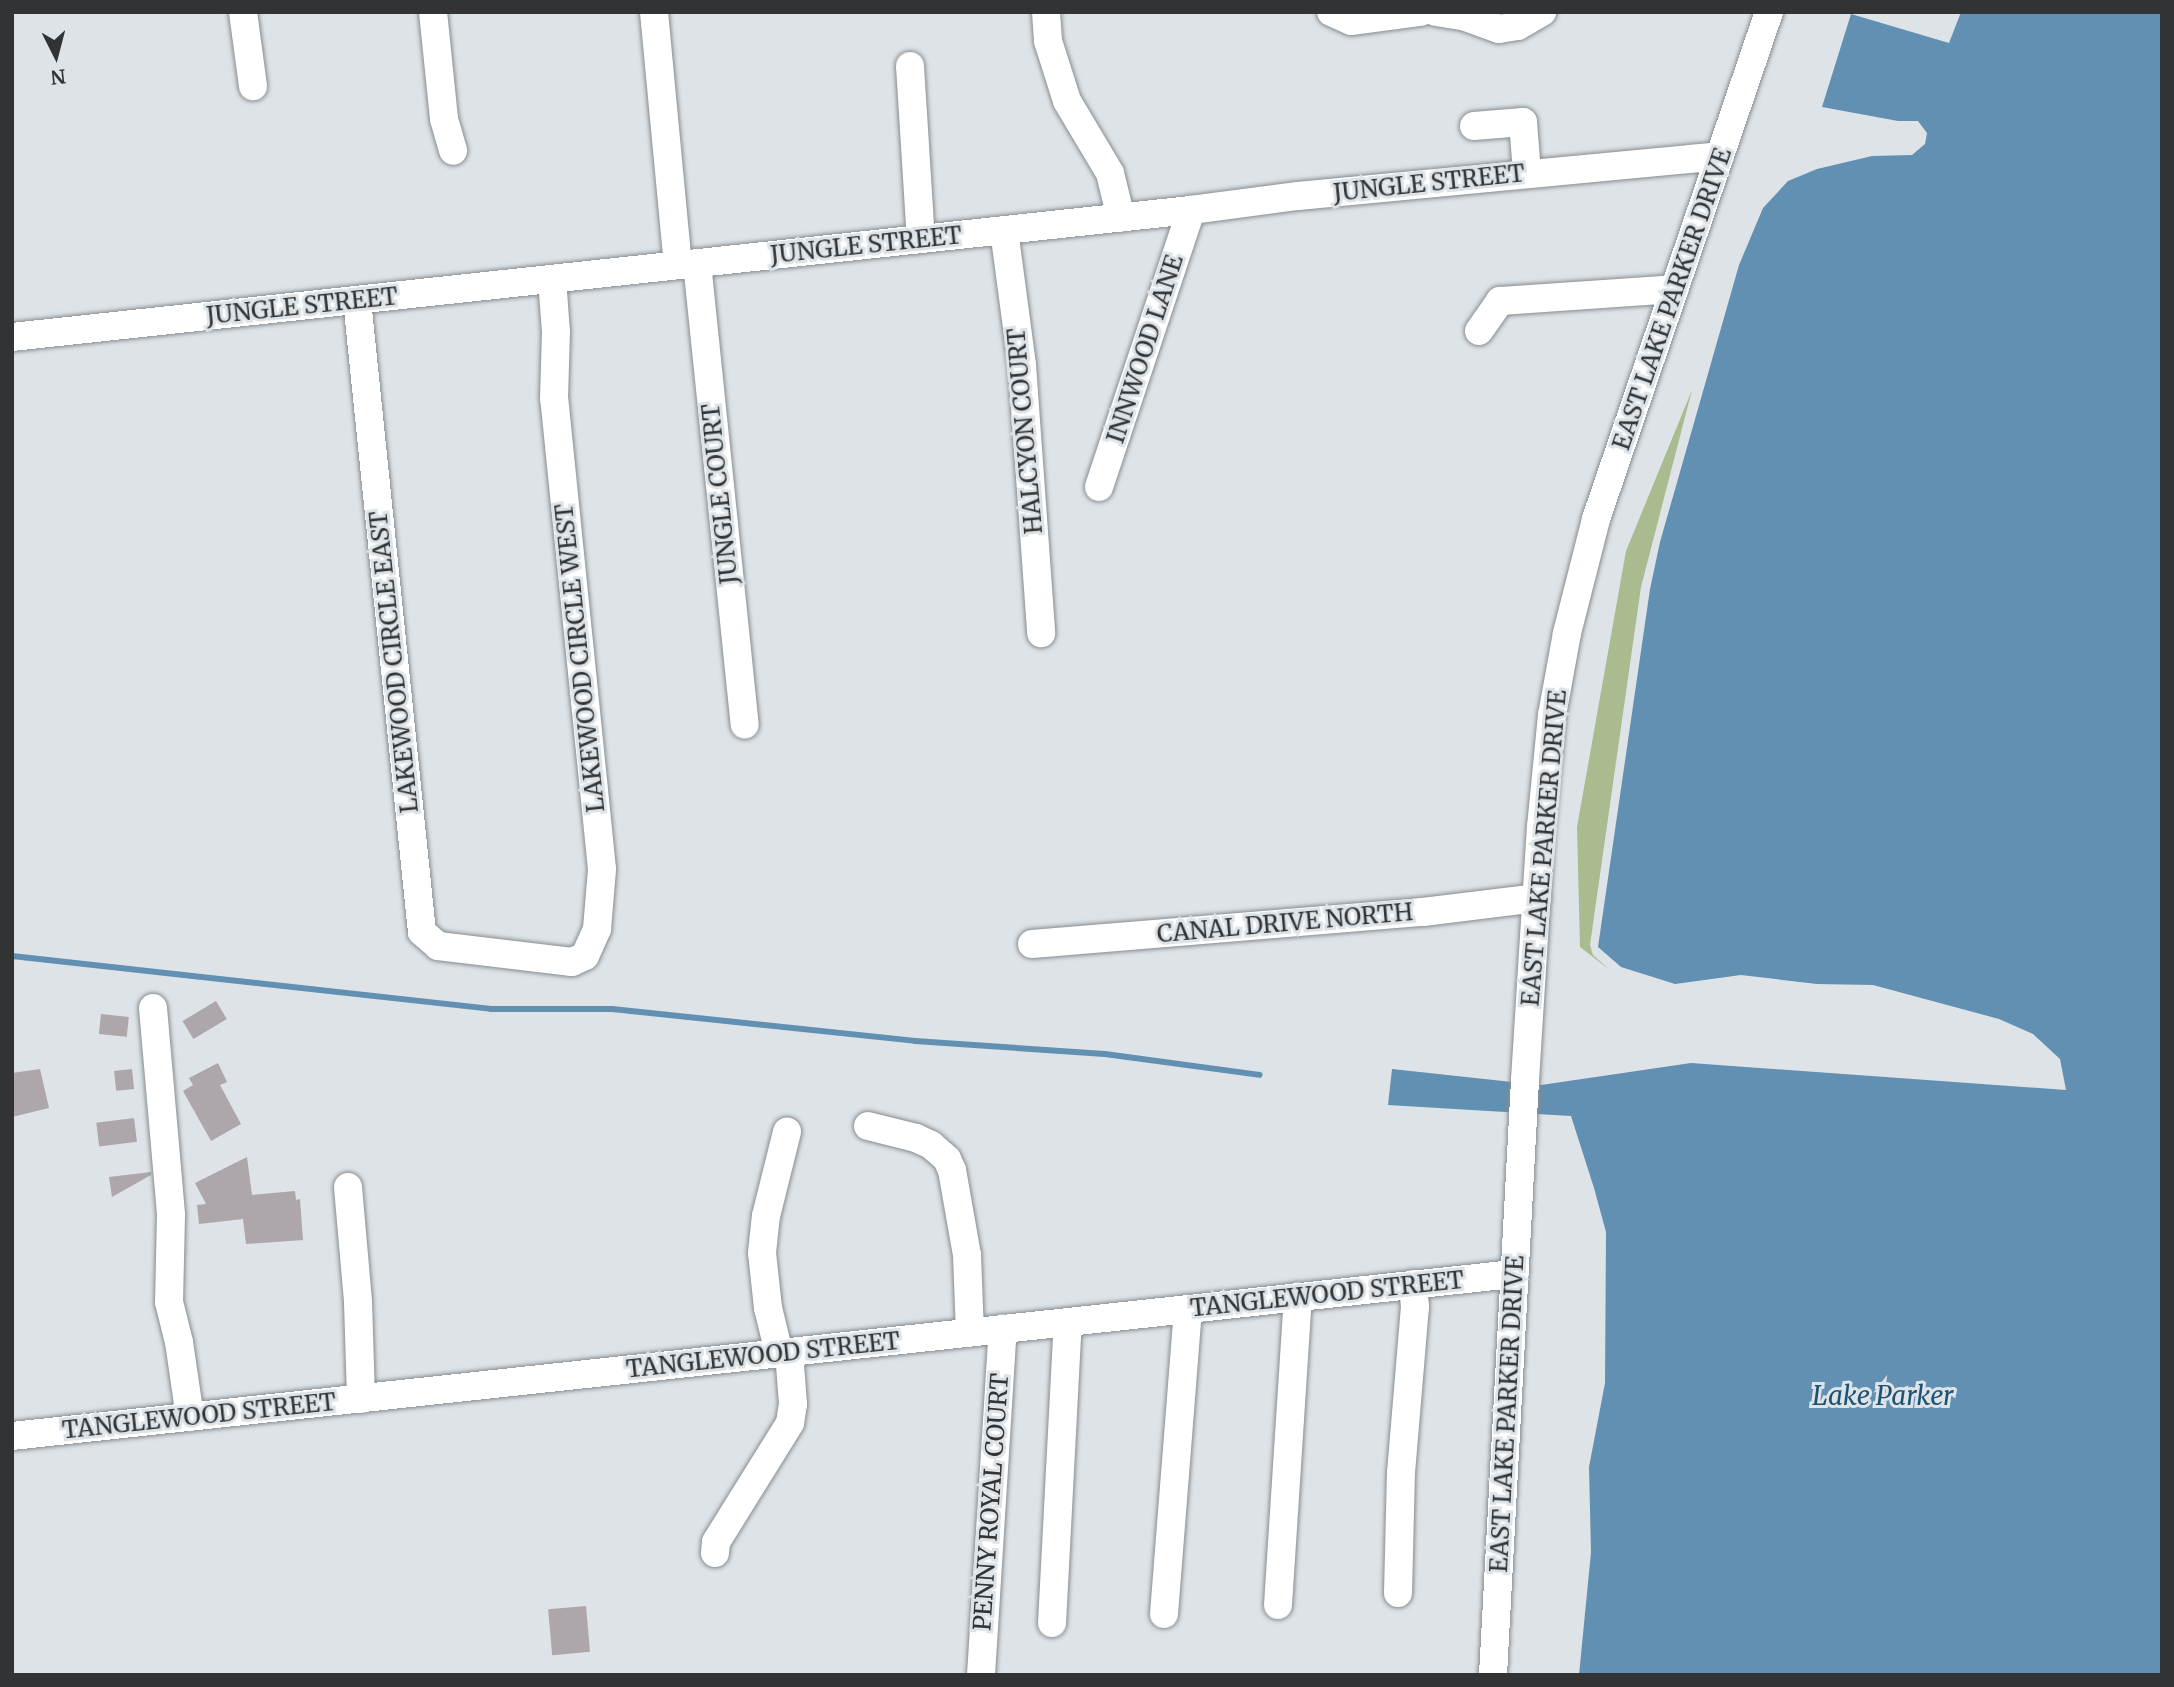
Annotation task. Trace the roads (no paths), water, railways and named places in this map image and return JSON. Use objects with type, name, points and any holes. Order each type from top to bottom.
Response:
[{"type":"street","points":[[243,12],[253,86]]},
{"type":"street","points":[[433,12],[444,119],[453,151]]},
{"type":"street","name":"JUNGLE COURT","points":[[654,12],[746,725]]},
{"type":"street","points":[[1046,12],[1048,41],[1067,101],[1110,173],[1121,218]]},
{"type":"street","points":[[1331,12],[1351,21],[1420,12]]},
{"type":"street","points":[[1436,12],[1499,29],[1518,26],[1542,12]]},
{"type":"street","name":"EAST LAKE PARKER DRIVE","points":[[1493,1675],[1537,898],[1548,751],[1567,633],[1596,519],[1769,12]]},
{"type":"street","points":[[910,66],[921,239]]},
{"type":"street","points":[[1474,126],[1534,121],[1527,173]]},
{"type":"street","name":"JUNGLE STREET","points":[[12,337],[1121,218],[1298,196],[1720,156]]},
{"type":"street","name":"INNWOOD LANE","points":[[1099,487],[1191,210]]},
{"type":"street","name":"HALCYON COURT","points":[[1004,230],[1022,365],[1041,633]]},
{"type":"street","name":"LAKEWOOD CIRCLE WEST","points":[[508,954],[572,961],[580,959],[594,938],[602,897],[554,399],[556,332],[552,279]]},
{"type":"street","points":[[1479,331],[1500,301],[1675,289]]},
{"type":"street","name":"LAKEWOOD CIRCLE EAST","points":[[356,300],[420,924],[429,941],[438,946],[508,954]]},
{"type":"street","name":"CANAL DRIVE NORTH","points":[[1032,944],[1423,912],[1537,898]]},
{"type":"street","points":[[153,1008],[171,1214],[169,1302],[179,1342],[190,1417]]},
{"type":"street","points":[[868,1126],[916,1138],[931,1145],[947,1159],[953,1170],[967,1255],[971,1332]]},
{"type":"street","points":[[715,1553],[716,1542],[790,1423],[793,1404],[784,1353],[768,1308],[762,1253],[766,1216],[787,1132]]},
{"type":"street","points":[[348,1187],[358,1302],[361,1399]]},
{"type":"street","name":"TANGLEWOOD STREET","points":[[12,1436],[1514,1274]]},
{"type":"street","points":[[1398,1592],[1401,1473],[1415,1307],[1413,1284]]},
{"type":"street","points":[[1278,1605],[1298,1297]]},
{"type":"street","points":[[1164,1614],[1188,1309]]},
{"type":"street","points":[[1052,1623],[1068,1322]]},
{"type":"street","name":"PENNY ROYAL COURT","points":[[981,1675],[1003,1329]]},
{"type":"water","name":"Lake Parker","points":[[1961,12],[2162,12],[2162,1675],[1579,1675],[1591,1552],[1589,1467],[1605,1383],[1606,1232],[1594,1188],[1571,1116],[1388,1105],[1392,1069],[1541,1085],[1691,1063],[2066,1090],[2060,1059],[2033,1034],[1999,1019],[1873,985],[1817,984],[1741,975],[1675,984],[1621,967],[1598,947],[1650,589],[1660,542],[1739,265],[1763,208],[1788,181],[1817,169],[1872,156],[1912,155],[1925,144],[1927,133],[1918,121],[1898,121],[1822,107],[1851,14],[1949,43]]},
{"type":"waterway","points":[[12,956],[491,1009],[612,1009],[915,1041],[1105,1054],[1260,1075]]}]
